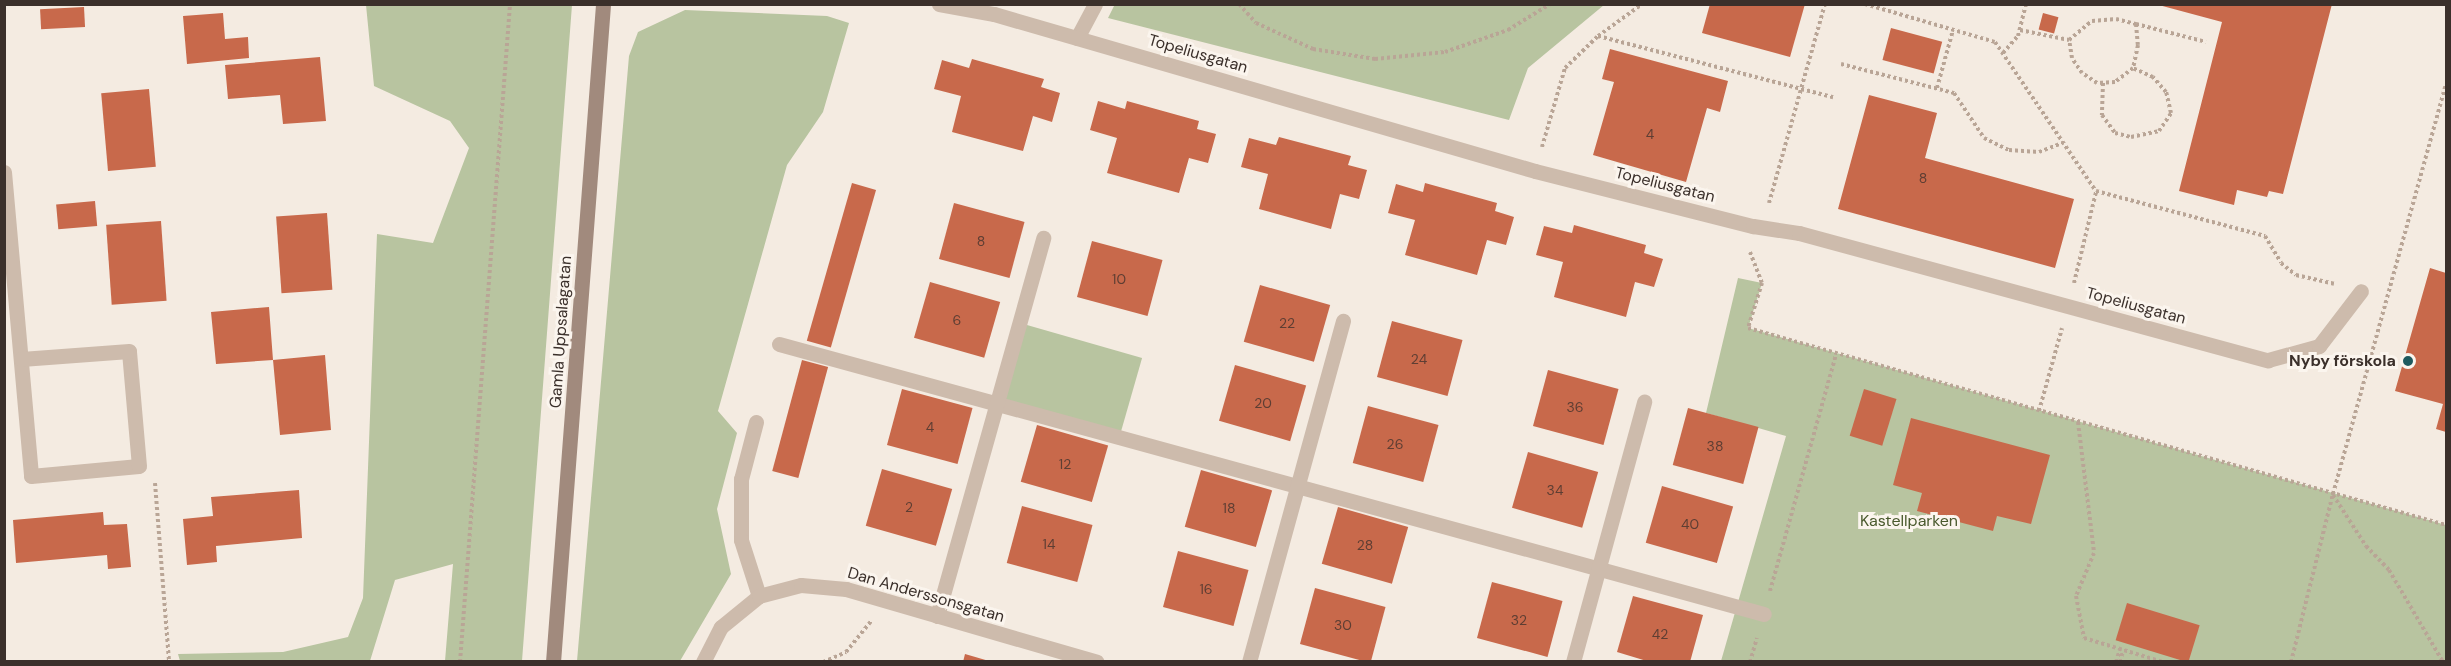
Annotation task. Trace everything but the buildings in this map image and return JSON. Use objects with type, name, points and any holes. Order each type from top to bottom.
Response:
[{"type":"street","name":"Gamla Uppsalagatan","points":[[554,662],[603,4]]},
{"type":"street","name":"Topeliusgatan","points":[[939,4],[995,9],[1077,38],[1535,171],[1753,226],[1799,233],[2268,360],[2319,346],[2361,291]]},
{"type":"street","points":[[1077,38],[1095,4]]},
{"type":"street","points":[[4,171],[31,476],[139,466],[129,351],[21,359]]},
{"type":"street","points":[[937,616],[1043,238]]},
{"type":"street","points":[[1249,662],[1343,321]]},
{"type":"street","points":[[779,344],[1764,614]]},
{"type":"street","points":[[1573,662],[1644,402]]},
{"type":"street","points":[[756,422],[741,479],[741,540],[759,596]]},
{"type":"street","name":"Dan Anderssonsgatan","points":[[704,662],[721,627],[759,596],[801,585],[846,590],[937,616],[1058,656],[1097,662]]},
{"type":"path","points":[[460,662],[510,4]]},
{"type":"path","points":[[1239,4],[1256,23],[1313,49],[1375,59],[1445,52],[1508,30],[1550,4]]},
{"type":"path","points":[[1535,171],[1565,68],[1598,36],[1642,4]]},
{"type":"path","points":[[1825,4],[1773,199],[1753,226],[1747,244],[1762,283],[1748,328],[1836,355],[2446,525]]},
{"type":"path","points":[[1865,4],[1995,42],[2096,191],[2265,236],[2281,262],[2296,275],[2361,291]]},
{"type":"path","points":[[2003,53],[2020,30],[2026,4]]},
{"type":"path","points":[[2069,40],[2092,21],[2116,19],[2206,42]]},
{"type":"path","points":[[2069,40],[2072,58],[2082,73],[2103,83],[2115,82],[2133,68],[2138,45],[2136,24]]},
{"type":"path","points":[[1937,88],[1953,30]]},
{"type":"path","points":[[2020,30],[2069,40]]},
{"type":"path","points":[[1598,36],[1833,98]]},
{"type":"path","points":[[1841,63],[1954,93],[1984,138],[2009,150],[2039,152],[2063,143]]},
{"type":"path","points":[[2103,83],[2102,115],[2115,133],[2132,137],[2159,131],[2171,113],[2166,92],[2152,77],[2133,68]]},
{"type":"path","points":[[2291,662],[2333,494],[2446,84]]},
{"type":"path","points":[[1750,662],[1836,355]]},
{"type":"path","points":[[2078,422],[2094,553],[2076,596],[2084,638],[2163,662]]},
{"type":"path","points":[[139,466],[155,482],[170,662]]},
{"type":"path","points":[[2333,494],[2366,546],[2389,570],[2443,662]]},
{"type":"path","points":[[823,662],[846,652],[887,602]]},
{"type":"path","points":[[2118,662],[2121,650]]},
{"type":"green space","points":[[1115,4],[1604,5],[1528,68],[1509,120],[1108,18]]},
{"type":"green space","points":[[366,5],[572,5],[522,661],[445,661],[453,564],[395,580],[370,661],[180,661],[178,654],[283,652],[348,637],[363,598],[377,234],[433,243],[469,148],[450,121],[374,86]]},
{"type":"green space","points":[[685,10],[827,16],[849,23],[823,112],[787,165],[718,411],[737,433],[717,509],[731,574],[680,661],[577,661],[629,56],[638,32]]},
{"type":"green space","name":"Kastellparken","points":[[1738,278],[1762,283],[1748,328],[2446,525],[2446,661],[1721,661],[1786,436],[1706,413]]},
{"type":"green space","points":[[1020,323],[1142,358],[1119,439],[997,404]]},
{"type":"place","name":"Nyby förskola","points":[[2408,361]]}]
